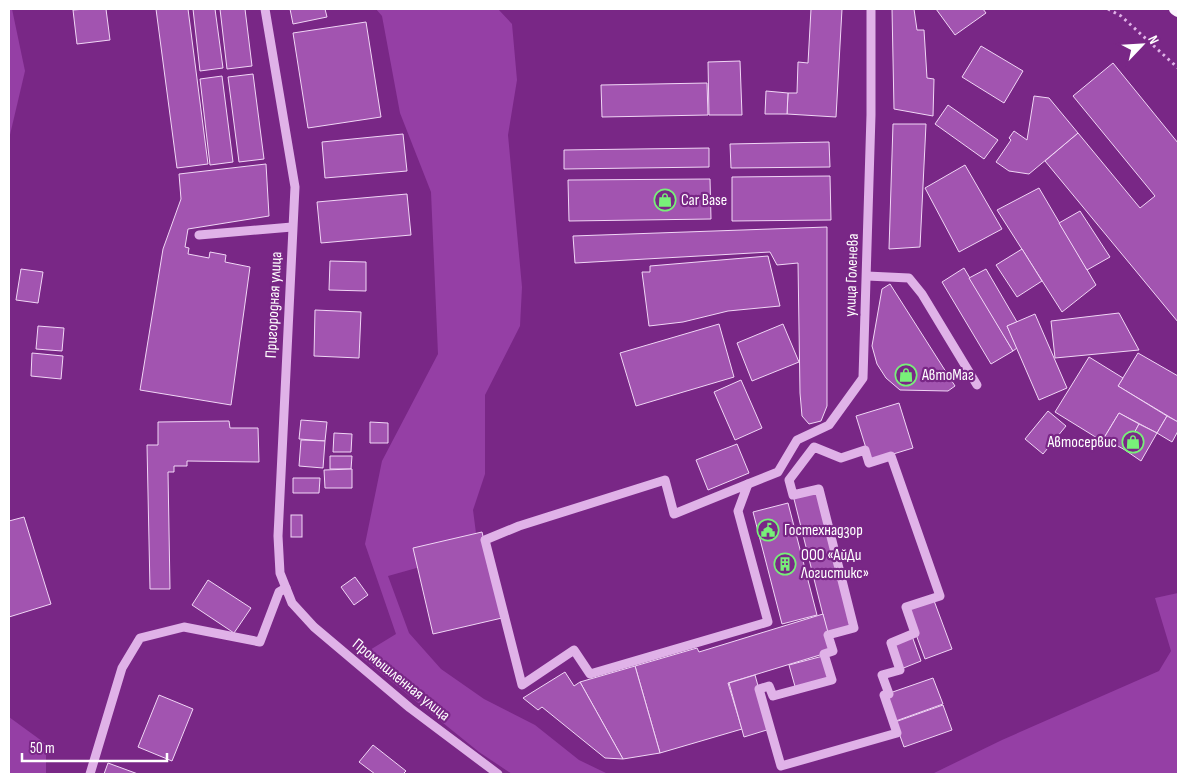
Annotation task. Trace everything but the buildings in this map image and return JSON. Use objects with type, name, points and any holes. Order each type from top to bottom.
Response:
[{"type":"street","name":"Пригородная улица","points":[[265,9],[295,187],[278,536],[280,573],[292,603]]},
{"type":"street","name":"улица Голенева","points":[[748,484],[738,511],[768,622],[590,674],[574,650],[522,685],[485,540],[519,526],[665,480],[674,514],[748,484],[778,472],[797,440],[829,425],[863,378],[867,276],[871,9]]},
{"type":"street","points":[[199,235],[292,227]]},
{"type":"street","points":[[867,276],[909,278],[922,294],[977,385]]},
{"type":"street","points":[[814,447],[841,458],[865,450],[869,463],[891,456],[940,596],[906,607],[914,633],[891,643],[900,670],[882,675],[889,694],[884,695],[897,733],[781,766],[759,689],[768,686],[772,696],[832,680],[824,654],[833,651],[828,635],[854,628],[819,489],[794,495],[789,480],[814,447]]},
{"type":"street","points":[[90,774],[122,668],[140,638],[184,628],[260,642],[279,592],[286,588]]},
{"type":"street","name":"Промышленная улица","points":[[292,603],[314,627],[402,702],[498,774]]},
{"type":"path","points":[[1108,9],[1121,16],[1178,68]]},
{"type":"shaded area","points":[[9,9],[12,9],[25,71],[9,139]]},
{"type":"shaded area","points":[[376,9],[498,9],[512,24],[517,80],[508,135],[522,287],[520,326],[485,395],[485,474],[473,510],[477,541],[463,555],[388,576],[409,633],[441,669],[484,699],[535,725],[579,760],[608,774],[512,774],[479,752],[360,656],[396,634],[365,544],[382,461],[438,354],[431,192],[400,113],[382,16]]},
{"type":"shaded area","points":[[1178,593],[1178,774],[932,774],[1002,740],[1159,671],[1171,651],[1155,598]]},
{"type":"shaded area","points":[[9,717],[46,744],[46,774],[9,774]]},
{"type":"place","name":"Car Base","points":[[665,200]]},
{"type":"place","name":"АвтоМаг","points":[[906,375]]},
{"type":"place","name":"Автосервис","points":[[1133,442]]},
{"type":"place","name":"Гостехнадзор","points":[[768,530]]},
{"type":"place","name":"ООО «АйДи Логистикс»","points":[[785,564]]}]
